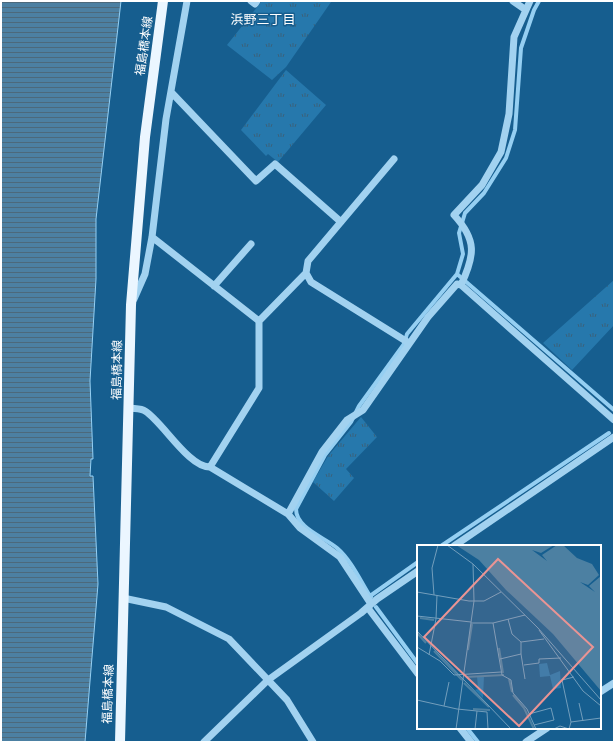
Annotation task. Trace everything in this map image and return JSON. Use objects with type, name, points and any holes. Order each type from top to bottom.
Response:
[{"type":"main road","name":"福島橋本線","points":[[120,742],[131,305],[145,137],[163,1]]},
{"type":"street","points":[[131,305],[145,274],[152,237],[170,92],[186,1]]},
{"type":"street","points":[[251,1],[255,4],[257,1]]},
{"type":"street","points":[[513,1],[526,10]]},
{"type":"street","points":[[288,514],[322,452],[347,420],[363,410],[406,342],[457,284],[462,282],[468,271],[471,253],[471,240],[465,227],[454,215],[482,185],[501,152],[509,114],[514,37],[530,1]]},
{"type":"street","points":[[170,92],[256,181],[275,164],[341,222]]},
{"type":"street","points":[[210,468],[259,388],[259,322],[306,273],[308,261],[394,159]]},
{"type":"street","points":[[152,237],[259,322]]},
{"type":"street","points":[[214,286],[251,244]]},
{"type":"street","points":[[306,273],[311,282],[406,342]]},
{"type":"street","points":[[462,282],[614,420]]},
{"type":"street","points":[[129,408],[144,410],[192,459],[204,468],[210,468],[288,514],[300,528],[340,557],[369,606],[417,673]]},
{"type":"street","points":[[455,545],[614,437]]},
{"type":"street","points":[[204,742],[268,680],[417,572]]},
{"type":"street","points":[[123,598],[166,607],[229,639],[287,700],[314,742]]},
{"type":"street","points":[[601,691],[614,683]]},
{"type":"street","points":[[461,729],[471,742]]},
{"type":"street","points":[[526,742],[546,729]]},
{"type":"green space","points":[[262,1],[331,2],[286,67],[272,80],[227,45]]},
{"type":"green space","points":[[286,70],[326,105],[278,162],[268,154],[266,156],[241,130]]},
{"type":"green space","points":[[614,280],[614,325],[572,370],[543,343]]},
{"type":"green space","points":[[361,417],[377,437],[346,469],[354,478],[334,501],[313,482],[328,456]]},
{"type":"shaded area","points":[[1,1],[121,1],[96,219],[96,279],[90,381],[93,459],[91,459],[90,476],[93,476],[98,584],[85,742],[1,742]]},
{"type":"waterway","points":[[539,1],[534,10],[521,48],[515,130],[506,158],[484,193],[465,213],[459,233],[463,254],[457,274],[614,410]]},
{"type":"waterway","points":[[370,596],[351,564],[342,553],[332,544],[306,527],[297,516],[296,509],[325,455],[351,422],[359,406],[404,344],[407,334],[457,274]]},
{"type":"waterway","points":[[442,545],[609,433]]},
{"type":"waterway","points":[[371,597],[370,596],[417,563]]},
{"type":"waterway","points":[[376,607],[417,663]]},
{"type":"waterway","points":[[468,729],[478,742]]},
{"type":"district","name":"浜野三丁目","points":[[263,19]]}]
